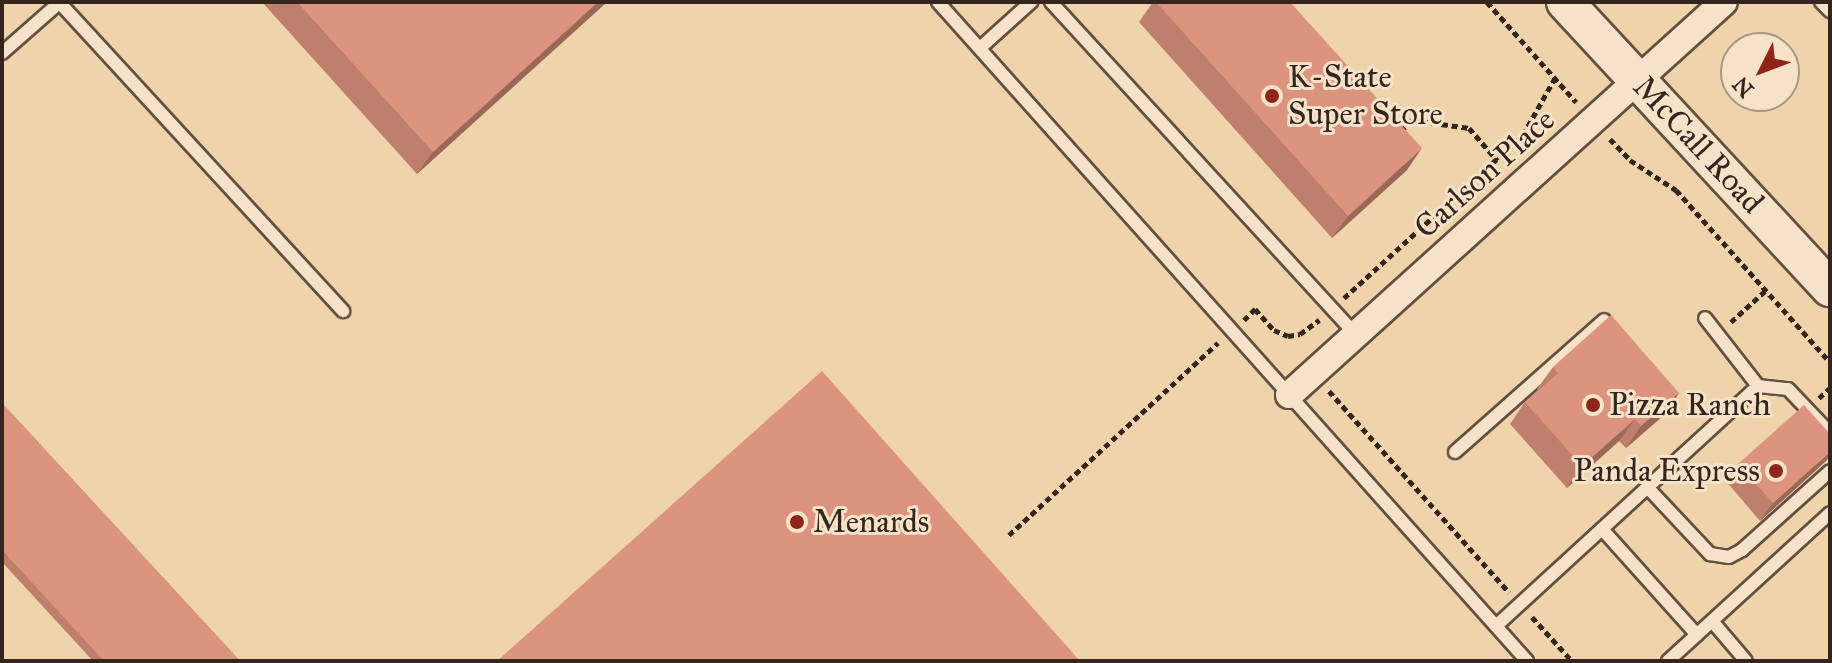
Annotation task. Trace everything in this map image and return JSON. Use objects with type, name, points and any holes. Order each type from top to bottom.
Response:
[{"type":"main road","name":"McCall Road","points":[[1565,2],[1830,288]]},
{"type":"street","name":"Carlson Place","points":[[1289,395],[1724,2]]},
{"type":"lane","points":[[2,53],[59,2],[343,311]]},
{"type":"lane","points":[[938,2],[1527,661]]},
{"type":"lane","points":[[980,48],[1031,2]]},
{"type":"lane","points":[[1051,2],[1356,335]]},
{"type":"lane","points":[[1821,2],[1830,11]]},
{"type":"lane","points":[[1705,318],[1758,386],[1788,389],[1830,433]]},
{"type":"lane","points":[[1455,452],[1604,320]]},
{"type":"lane","points":[[1496,626],[1758,386]]},
{"type":"lane","points":[[1648,488],[1710,554],[1729,557],[1742,550],[1830,471]]},
{"type":"lane","points":[[1668,661],[1830,513]]},
{"type":"lane","points":[[1602,529],[1697,635]]},
{"type":"lane","points":[[1712,621],[1746,661]]},
{"type":"path","points":[[1487,2],[1630,160],[1676,190],[1830,362]]},
{"type":"path","points":[[1009,535],[1255,309],[1274,330],[1295,334],[1312,326],[1333,309],[1523,135],[1555,78]]},
{"type":"path","points":[[1392,139],[1412,120],[1469,128],[1497,160]]},
{"type":"path","points":[[1705,318],[1732,322],[1766,290]]},
{"type":"path","points":[[1295,334],[1313,373],[1572,661]]},
{"type":"building","points":[[297,2],[598,2],[433,152]]},
{"type":"building","name":"K-State Super Store","points":[[1156,2],[1290,2],[1422,148],[1348,216]]},
{"type":"building","name":"Pizza Ranch","points":[[1611,315],[1679,393],[1641,426],[1635,419],[1582,466],[1525,402],[1558,373],[1553,367]]},
{"type":"building","name":"Menards","points":[[822,371],[1080,661],[497,661]]},
{"type":"building","points":[[2,403],[240,661],[104,661],[2,550]]},
{"type":"building","name":"Panda Express","points":[[1804,405],[1830,434],[1830,452],[1773,503],[1738,464]]},
{"type":"place","name":"K-State Super Store","points":[[1272,96]]},
{"type":"place","name":"Pizza Ranch","points":[[1593,405]]},
{"type":"place","name":"Panda Express","points":[[1776,471]]},
{"type":"place","name":"Menards","points":[[797,522]]}]
